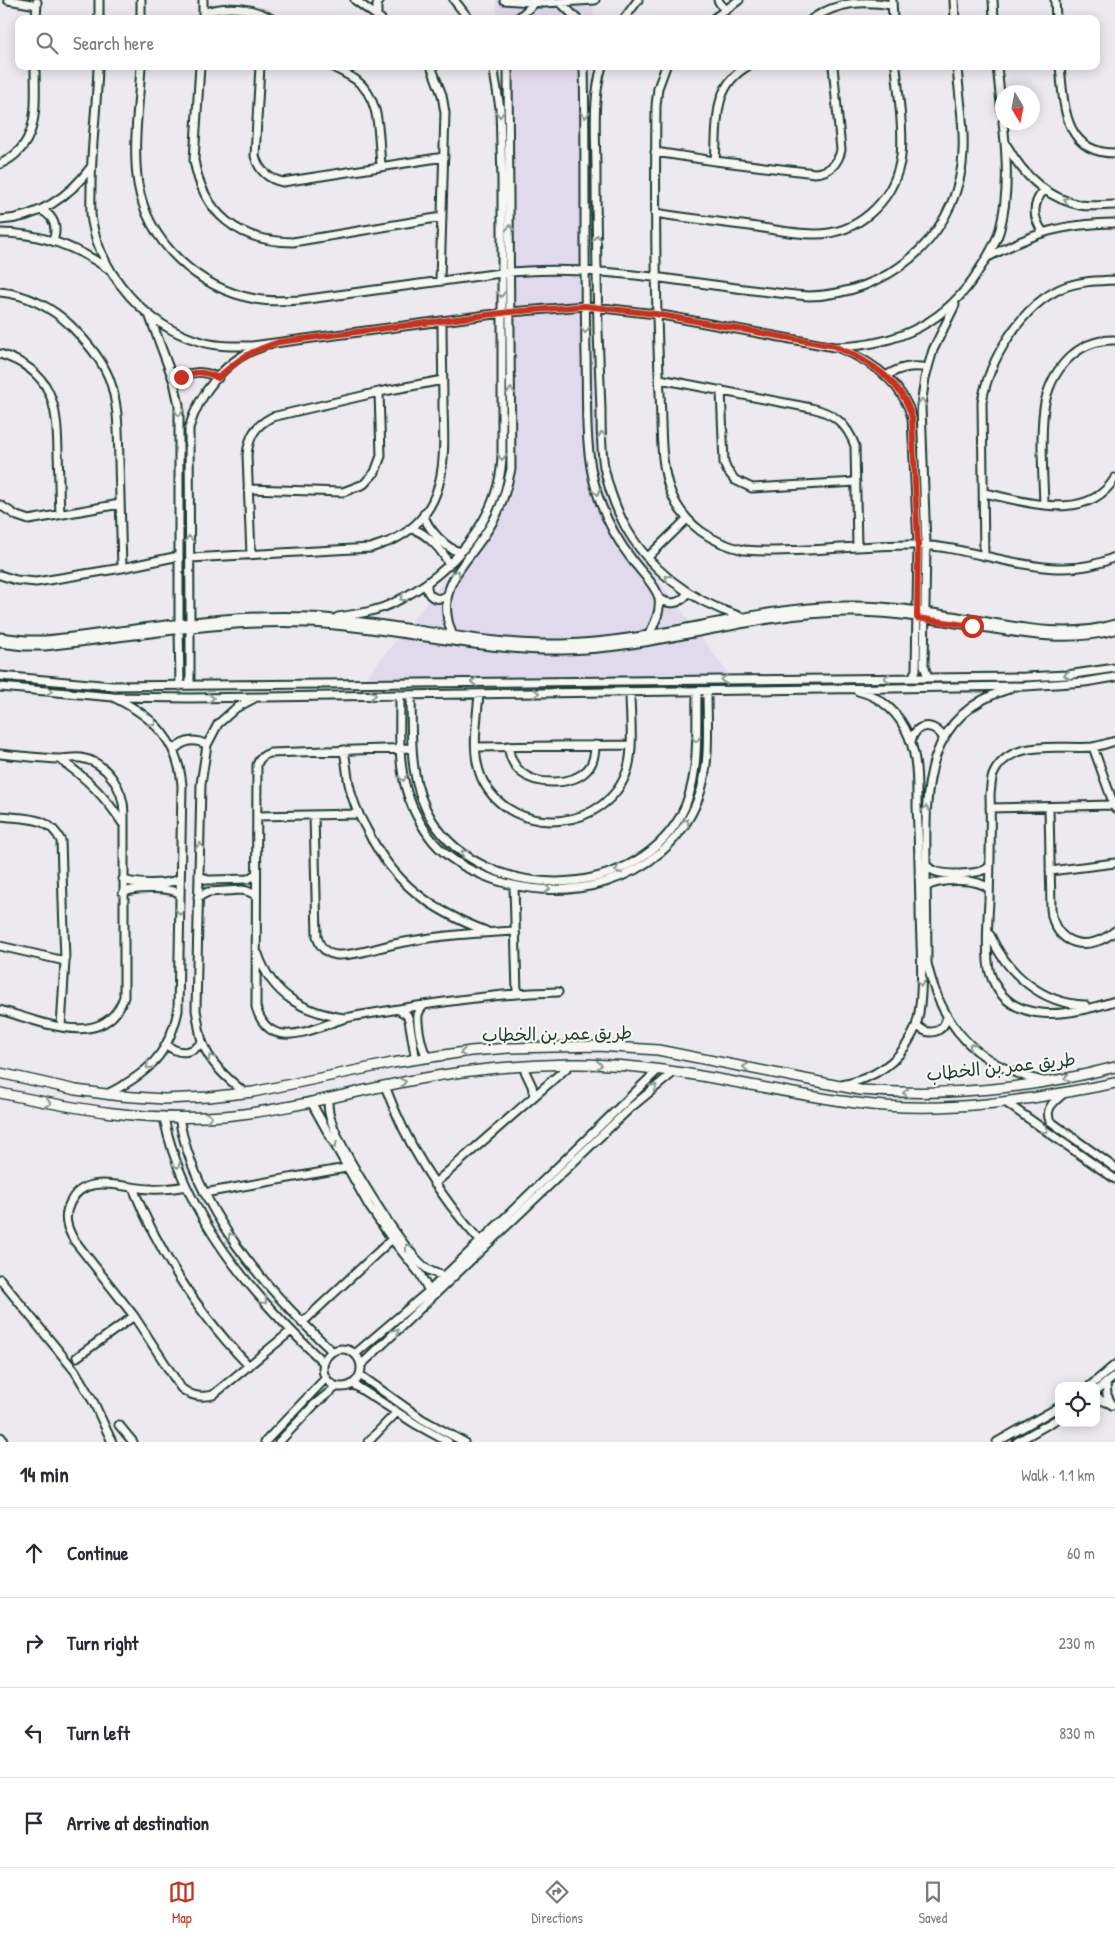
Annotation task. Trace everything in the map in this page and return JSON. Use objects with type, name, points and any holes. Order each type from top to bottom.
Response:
[{"type":"street","points":[[8,0],[37,2],[36,15]]},
{"type":"street","points":[[99,0],[99,15]]},
{"type":"street","points":[[141,0],[141,15]]},
{"type":"street","points":[[203,0],[203,15]]},
{"type":"street","points":[[379,15],[377,5],[380,0]]},
{"type":"street","points":[[454,0],[466,15]]},
{"type":"street","points":[[504,0],[535,3],[595,0]]},
{"type":"street","points":[[627,15],[638,0]]},
{"type":"street","points":[[718,0],[728,6]]},
{"type":"street","points":[[718,15],[739,0]]},
{"type":"street","points":[[954,0],[955,15]]},
{"type":"street","points":[[993,0],[994,15]]},
{"type":"street","points":[[1055,0],[1056,15]]},
{"type":"street","points":[[359,1],[376,15]]},
{"type":"street","points":[[818,15],[828,9],[859,1],[892,2],[893,15]]},
{"type":"street","points":[[522,15],[535,3]]},
{"type":"street","points":[[562,3],[573,15]]},
{"type":"street","points":[[205,15],[218,9],[234,8],[260,15]]},
{"type":"street","points":[[828,9],[829,15]]},
{"type":"street","points":[[0,164],[19,152],[28,140],[33,127],[35,70]]},
{"type":"street","points":[[98,70],[91,167],[92,221],[98,245],[108,268],[128,294],[150,316],[199,342],[226,346],[252,346],[501,313],[585,306],[656,314],[834,346],[853,354],[886,376],[900,391],[910,407],[912,418],[918,545],[916,670],[912,678]]},
{"type":"street","points":[[141,70],[136,157],[138,186],[150,220],[166,245],[180,261],[197,275],[216,286],[236,294],[257,299],[279,301],[301,300],[510,272],[584,270],[655,276],[809,296],[843,293],[860,288],[890,274],[917,253],[939,228],[954,197],[962,164],[963,147],[957,70]]},
{"type":"street","points":[[200,70],[194,160],[196,174],[206,199],[232,226],[261,239],[293,242],[442,217]]},
{"type":"street","points":[[260,70],[255,156],[257,164],[268,177],[284,182],[444,156]]},
{"type":"street","points":[[338,70],[366,89],[372,101],[376,114],[381,165]]},
{"type":"street","points":[[433,70],[444,104],[440,280]]},
{"type":"street","points":[[326,619],[362,614],[396,602],[427,584],[448,566],[461,551],[484,518],[495,493],[502,468],[502,181],[500,108],[494,70]]},
{"type":"street","points":[[453,636],[445,610],[446,596],[451,582],[479,545],[494,521],[504,496],[511,469],[508,70]]},
{"type":"street","points":[[584,70],[584,270],[588,435],[591,468],[600,501],[614,532],[632,561],[652,586],[658,598],[659,611],[655,624],[649,634]]},
{"type":"street","points":[[601,70],[597,95],[596,125],[597,271],[601,434],[604,466],[612,496],[624,525],[663,574],[705,603],[742,617]]},
{"type":"street","points":[[665,70],[658,88],[656,106],[656,314],[664,467],[667,483],[675,502],[687,520],[709,538],[744,550],[918,545],[1059,568],[1093,565],[1115,557]]},
{"type":"street","points":[[715,162],[719,103],[722,92],[728,82],[741,70]]},
{"type":"street","points":[[655,152],[715,162],[821,173],[832,166],[840,156],[841,144],[834,70]]},
{"type":"street","points":[[655,213],[815,234],[845,229],[858,223],[871,214],[885,197],[895,178],[900,161],[901,142],[896,70]]},
{"type":"street","points":[[997,70],[999,85]]},
{"type":"street","points":[[1060,70],[1066,117],[1073,132],[1092,148],[1115,153]]},
{"type":"street","points":[[928,678],[924,665],[926,546],[921,417],[928,368],[944,324],[958,299],[988,257],[1000,230],[1005,203],[1007,170],[1005,130]]},
{"type":"street","points":[[1006,145],[1016,162],[1044,190],[1062,199],[1082,205],[1115,205]]},
{"type":"street","points":[[0,220],[25,216],[41,210],[69,192],[91,167]]},
{"type":"street","points":[[1043,232],[1037,224],[1034,215],[1038,197],[1044,190]]},
{"type":"street","points":[[41,210],[54,223],[56,229],[53,240]]},
{"type":"street","points":[[988,257],[1024,238],[1043,232],[1082,224],[1115,223]]},
{"type":"street","points":[[0,233],[53,240],[78,250],[108,268]]},
{"type":"street","points":[[984,556],[982,402],[988,375],[1001,350],[1022,320],[1042,300],[1061,288],[1084,282],[1115,280]]},
{"type":"street","points":[[0,292],[26,298],[46,307],[62,318],[101,360],[109,378],[117,412],[122,568]]},
{"type":"street","points":[[834,346],[875,344],[902,336],[932,320],[958,299]]},
{"type":"street","points":[[150,316],[174,382],[179,411],[178,556],[180,686]]},
{"type":"street","points":[[190,558],[371,548],[392,540],[410,529],[424,514],[435,497],[442,477],[444,453],[442,321]]},
{"type":"street","points":[[1044,504],[1043,420],[1051,383],[1066,361],[1078,349],[1097,341],[1115,340]]},
{"type":"street","points":[[190,686],[189,428],[194,412],[204,394],[235,361],[256,349],[279,342]]},
{"type":"street","points":[[0,354],[14,358],[27,366],[44,384],[54,404],[57,420],[60,514]]},
{"type":"street","points":[[886,376],[906,366],[928,368]]},
{"type":"street","points":[[174,382],[181,377],[196,372],[211,374],[218,378]]},
{"type":"street","points":[[660,379],[823,410],[834,416],[847,429],[855,446],[857,547]]},
{"type":"street","points":[[251,555],[248,443],[253,432],[261,423],[272,417],[380,392],[443,380]]},
{"type":"street","points":[[721,390],[724,463],[735,480],[752,488],[856,482]]},
{"type":"street","points":[[248,489],[343,492],[364,484],[375,472],[381,456],[380,392]]},
{"type":"street","points":[[984,493],[1066,506],[1087,502],[1105,490],[1115,478]]},
{"type":"street","points":[[0,505],[16,516],[29,520],[120,504]]},
{"type":"street","points":[[424,514],[429,527],[452,550],[461,551]]},
{"type":"street","points":[[648,557],[687,520]]},
{"type":"street","points":[[410,529],[420,531],[446,556],[448,566]]},
{"type":"street","points":[[0,576],[36,582],[122,568],[178,556]]},
{"type":"street","points":[[427,584],[427,591],[432,597],[440,599],[446,596]]},
{"type":"street","points":[[658,598],[674,603],[680,601],[688,593]]},
{"type":"street","points":[[0,637],[45,640],[279,616],[414,628],[453,636],[522,644],[565,644],[607,641],[742,617],[809,608],[848,606],[1060,631],[1085,630],[1115,624]]},
{"type":"street","points":[[224,621],[312,623],[412,634],[478,646],[522,650],[565,650],[608,647],[767,618],[848,612],[917,615]]},
{"type":"street","points":[[925,616],[1004,631],[1059,637],[1086,636],[1115,630]]},
{"type":"street","points":[[0,643],[45,646],[159,629]]},
{"type":"street","points":[[0,676],[112,686],[190,686],[928,678],[1068,675],[1115,668]]},
{"type":"street","points":[[0,687],[113,697],[257,697],[1026,686],[1085,682],[1115,677]]},
{"type":"street","points":[[1026,686],[999,692],[974,705],[954,724],[944,738],[930,771],[926,811],[927,962],[932,985],[947,1017],[966,1042],[984,1057],[1003,1068],[1017,1074],[1046,1081]]},
{"type":"street","points":[[837,1086],[864,1079],[887,1066],[905,1048],[917,1024],[921,984],[916,763],[911,742],[902,723],[883,702],[872,696],[848,689]]},
{"type":"street","points":[[400,695],[401,772],[407,798],[430,838],[447,855],[467,869],[490,879],[514,886],[547,889],[590,887],[614,880],[636,871],[656,857],[673,840],[688,821],[698,799],[704,776],[708,690]]},
{"type":"street","points":[[410,695],[413,773],[420,798],[432,820],[447,840],[467,857],[489,869],[539,881],[564,882],[612,873],[632,864],[651,851],[680,817],[689,796],[694,774],[697,691]]},
{"type":"street","points":[[479,694],[476,747],[483,781],[493,795],[506,807],[522,815],[539,820],[562,821],[584,816],[604,805],[619,788],[628,767],[630,692]]},
{"type":"street","points":[[107,1094],[131,1082],[151,1065],[167,1044],[175,1027],[178,1011],[182,785],[180,768],[174,750],[162,732],[150,719],[113,697]]},
{"type":"street","points":[[245,1093],[228,1079],[213,1062],[202,1042],[196,1010],[201,784],[207,745],[218,724],[236,708],[257,697]]},
{"type":"street","points":[[911,742],[913,735],[918,729],[926,726],[934,727],[944,738]]},
{"type":"street","points":[[174,750],[179,745],[193,740],[207,745]]},
{"type":"street","points":[[1115,741],[1093,747],[1029,748],[1016,752],[999,766],[993,775],[990,794],[988,930],[990,971],[995,984],[1003,995],[1014,1004],[1031,1012],[1050,1014],[1100,1006],[1115,1001]]},
{"type":"street","points":[[508,746],[510,757],[515,767],[523,774],[533,779],[554,782],[575,778],[586,772],[593,760],[595,745]]},
{"type":"street","points":[[476,747],[630,745]]},
{"type":"street","points":[[990,808],[1114,807],[1093,747]]},
{"type":"street","points":[[412,748],[270,753],[262,757],[257,765],[256,1007],[264,1025],[272,1031],[292,1034],[346,1018],[424,1005],[517,993],[558,992]]},
{"type":"street","points":[[344,750],[349,785],[358,814],[377,850],[399,878],[426,902],[441,911],[457,920],[490,932]]},
{"type":"street","points":[[0,754],[59,759],[80,758],[89,761],[112,777],[124,802],[124,998],[120,1007],[111,1020],[97,1028],[87,1029],[61,1027],[0,1010]]},
{"type":"street","points":[[59,759],[90,782],[108,802],[124,825]]},
{"type":"street","points":[[1049,807],[1052,919],[1056,929],[1063,937],[1072,942],[1085,943],[1098,941],[1115,931]]},
{"type":"street","points":[[257,816],[358,814]]},
{"type":"street","points":[[314,815],[316,936],[323,949],[337,955],[429,938],[515,931]]},
{"type":"street","points":[[0,816],[37,820],[45,823],[58,834],[61,841],[65,961],[61,1027]]},
{"type":"street","points":[[1050,871],[1115,863]]},
{"type":"street","points":[[926,865],[931,869],[943,872],[977,873],[989,867]]},
{"type":"street","points":[[199,875],[207,880],[220,880],[248,879],[256,874]]},
{"type":"street","points":[[123,879],[130,882],[170,883],[180,878]]},
{"type":"street","points":[[926,887],[937,882],[977,882],[989,889]]},
{"type":"street","points":[[514,886],[517,993]]},
{"type":"street","points":[[123,893],[134,890],[170,890],[180,894]]},
{"type":"street","points":[[198,896],[208,892],[242,890],[247,890],[256,895]]},
{"type":"street","points":[[988,930],[996,949],[1022,981],[1059,1000],[1079,1005],[1100,1006]]},
{"type":"street","points":[[0,946],[65,961]]},
{"type":"street","points":[[256,946],[261,963],[270,979],[282,992],[296,1003],[312,1011],[346,1018]]},
{"type":"street","points":[[424,1005],[420,1009],[418,1018],[423,1050],[428,1058]]},
{"type":"street","points":[[398,1010],[403,1012],[409,1020],[414,1052],[412,1060]]},
{"type":"street","points":[[917,1024],[922,1030],[935,1032],[941,1029],[947,1017]]},
{"type":"street","points":[[167,1044],[172,1049],[185,1052],[192,1051],[202,1042]]},
{"type":"street","name":"طريق عمر بن الخطاب","points":[[0,1073],[76,1090],[164,1098],[209,1097],[245,1093],[412,1060],[510,1048],[598,1046],[658,1050],[837,1086],[890,1093],[971,1091],[1046,1081],[1115,1067]]},
{"type":"street","points":[[434,1184],[571,1064]]},
{"type":"street","name":"طريق عمر بن الخطاب","points":[[0,1093],[76,1109],[122,1116],[179,1118],[252,1113],[454,1073],[571,1064],[674,1072],[858,1103],[944,1107],[1005,1102],[1115,1083]]},
{"type":"street","points":[[523,1067],[532,1086],[534,1096]]},
{"type":"street","points":[[355,1354],[429,1291],[658,1070]]},
{"type":"street","points":[[361,1365],[629,1109],[674,1072]]},
{"type":"street","points":[[385,1086],[404,1132],[434,1184],[453,1211],[481,1242]]},
{"type":"street","points":[[1064,1093],[1049,1109],[1048,1117],[1050,1121],[1115,1168]]},
{"type":"street","points":[[328,1098],[330,1117],[334,1126],[354,1165],[387,1218],[420,1262],[436,1274],[445,1276]]},
{"type":"street","points":[[311,1102],[346,1168],[392,1239],[420,1274],[429,1291]]},
{"type":"street","points":[[1005,1102],[1115,1179]]},
{"type":"street","points":[[164,1118],[174,1159],[186,1186],[214,1234],[238,1269],[291,1332],[323,1362]]},
{"type":"street","points":[[179,1118],[188,1157],[204,1193],[226,1228],[250,1262],[302,1323],[332,1351]]},
{"type":"street","points":[[204,1193],[346,1168]]},
{"type":"street","points":[[186,1186],[169,1189],[133,1188],[108,1183],[82,1188],[72,1197],[67,1209],[68,1231],[134,1316],[181,1388],[188,1393],[204,1397],[212,1395],[291,1332]]},
{"type":"street","points":[[133,1188],[152,1230],[180,1280],[211,1323],[249,1366]]},
{"type":"street","points":[[302,1323],[392,1239]]},
{"type":"street","points":[[0,1279],[75,1371],[108,1431],[112,1442]]},
{"type":"street","points":[[78,1357],[134,1316]]},
{"type":"street","points":[[344,1349],[355,1354],[361,1365],[360,1375],[353,1384],[342,1388],[336,1387],[325,1379],[322,1368],[323,1362],[332,1351],[344,1349]]},
{"type":"street","points":[[1095,1382],[1115,1365]]},
{"type":"street","points":[[360,1375],[401,1406],[464,1442]]},
{"type":"street","points":[[1100,1388],[1115,1376]]},
{"type":"street","points":[[266,1442],[325,1379]]},
{"type":"street","points":[[353,1384],[448,1442]]},
{"type":"street","points":[[1106,1384],[1107,1395],[1113,1406]]},
{"type":"street","points":[[279,1442],[320,1400],[336,1387]]},
{"type":"street","points":[[1100,1400],[1113,1406]]},
{"type":"street","points":[[997,1442],[1055,1410]]},
{"type":"street","points":[[368,1442],[397,1412]]},
{"type":"street","points":[[1017,1442],[1055,1420]]},
{"type":"street","points":[[108,1431],[119,1425]]},
{"type":"street","points":[[119,1425],[126,1442]]},
{"type":"street","points":[[119,1425],[133,1442]]},
{"type":"shaded area","points":[[496,0],[594,0],[593,15],[497,15]]},
{"type":"shaded area","points":[[501,70],[593,70],[590,291],[597,463],[603,487],[626,537],[736,684],[356,690],[475,543],[500,495],[507,470],[504,105]]},
{"type":"route","points":[[181,377],[188,373],[204,372],[218,378],[235,361],[256,349],[279,342],[510,312],[585,306],[656,314],[834,346],[853,354],[886,376],[900,391],[910,407],[918,545],[917,618],[972,626]]}]
